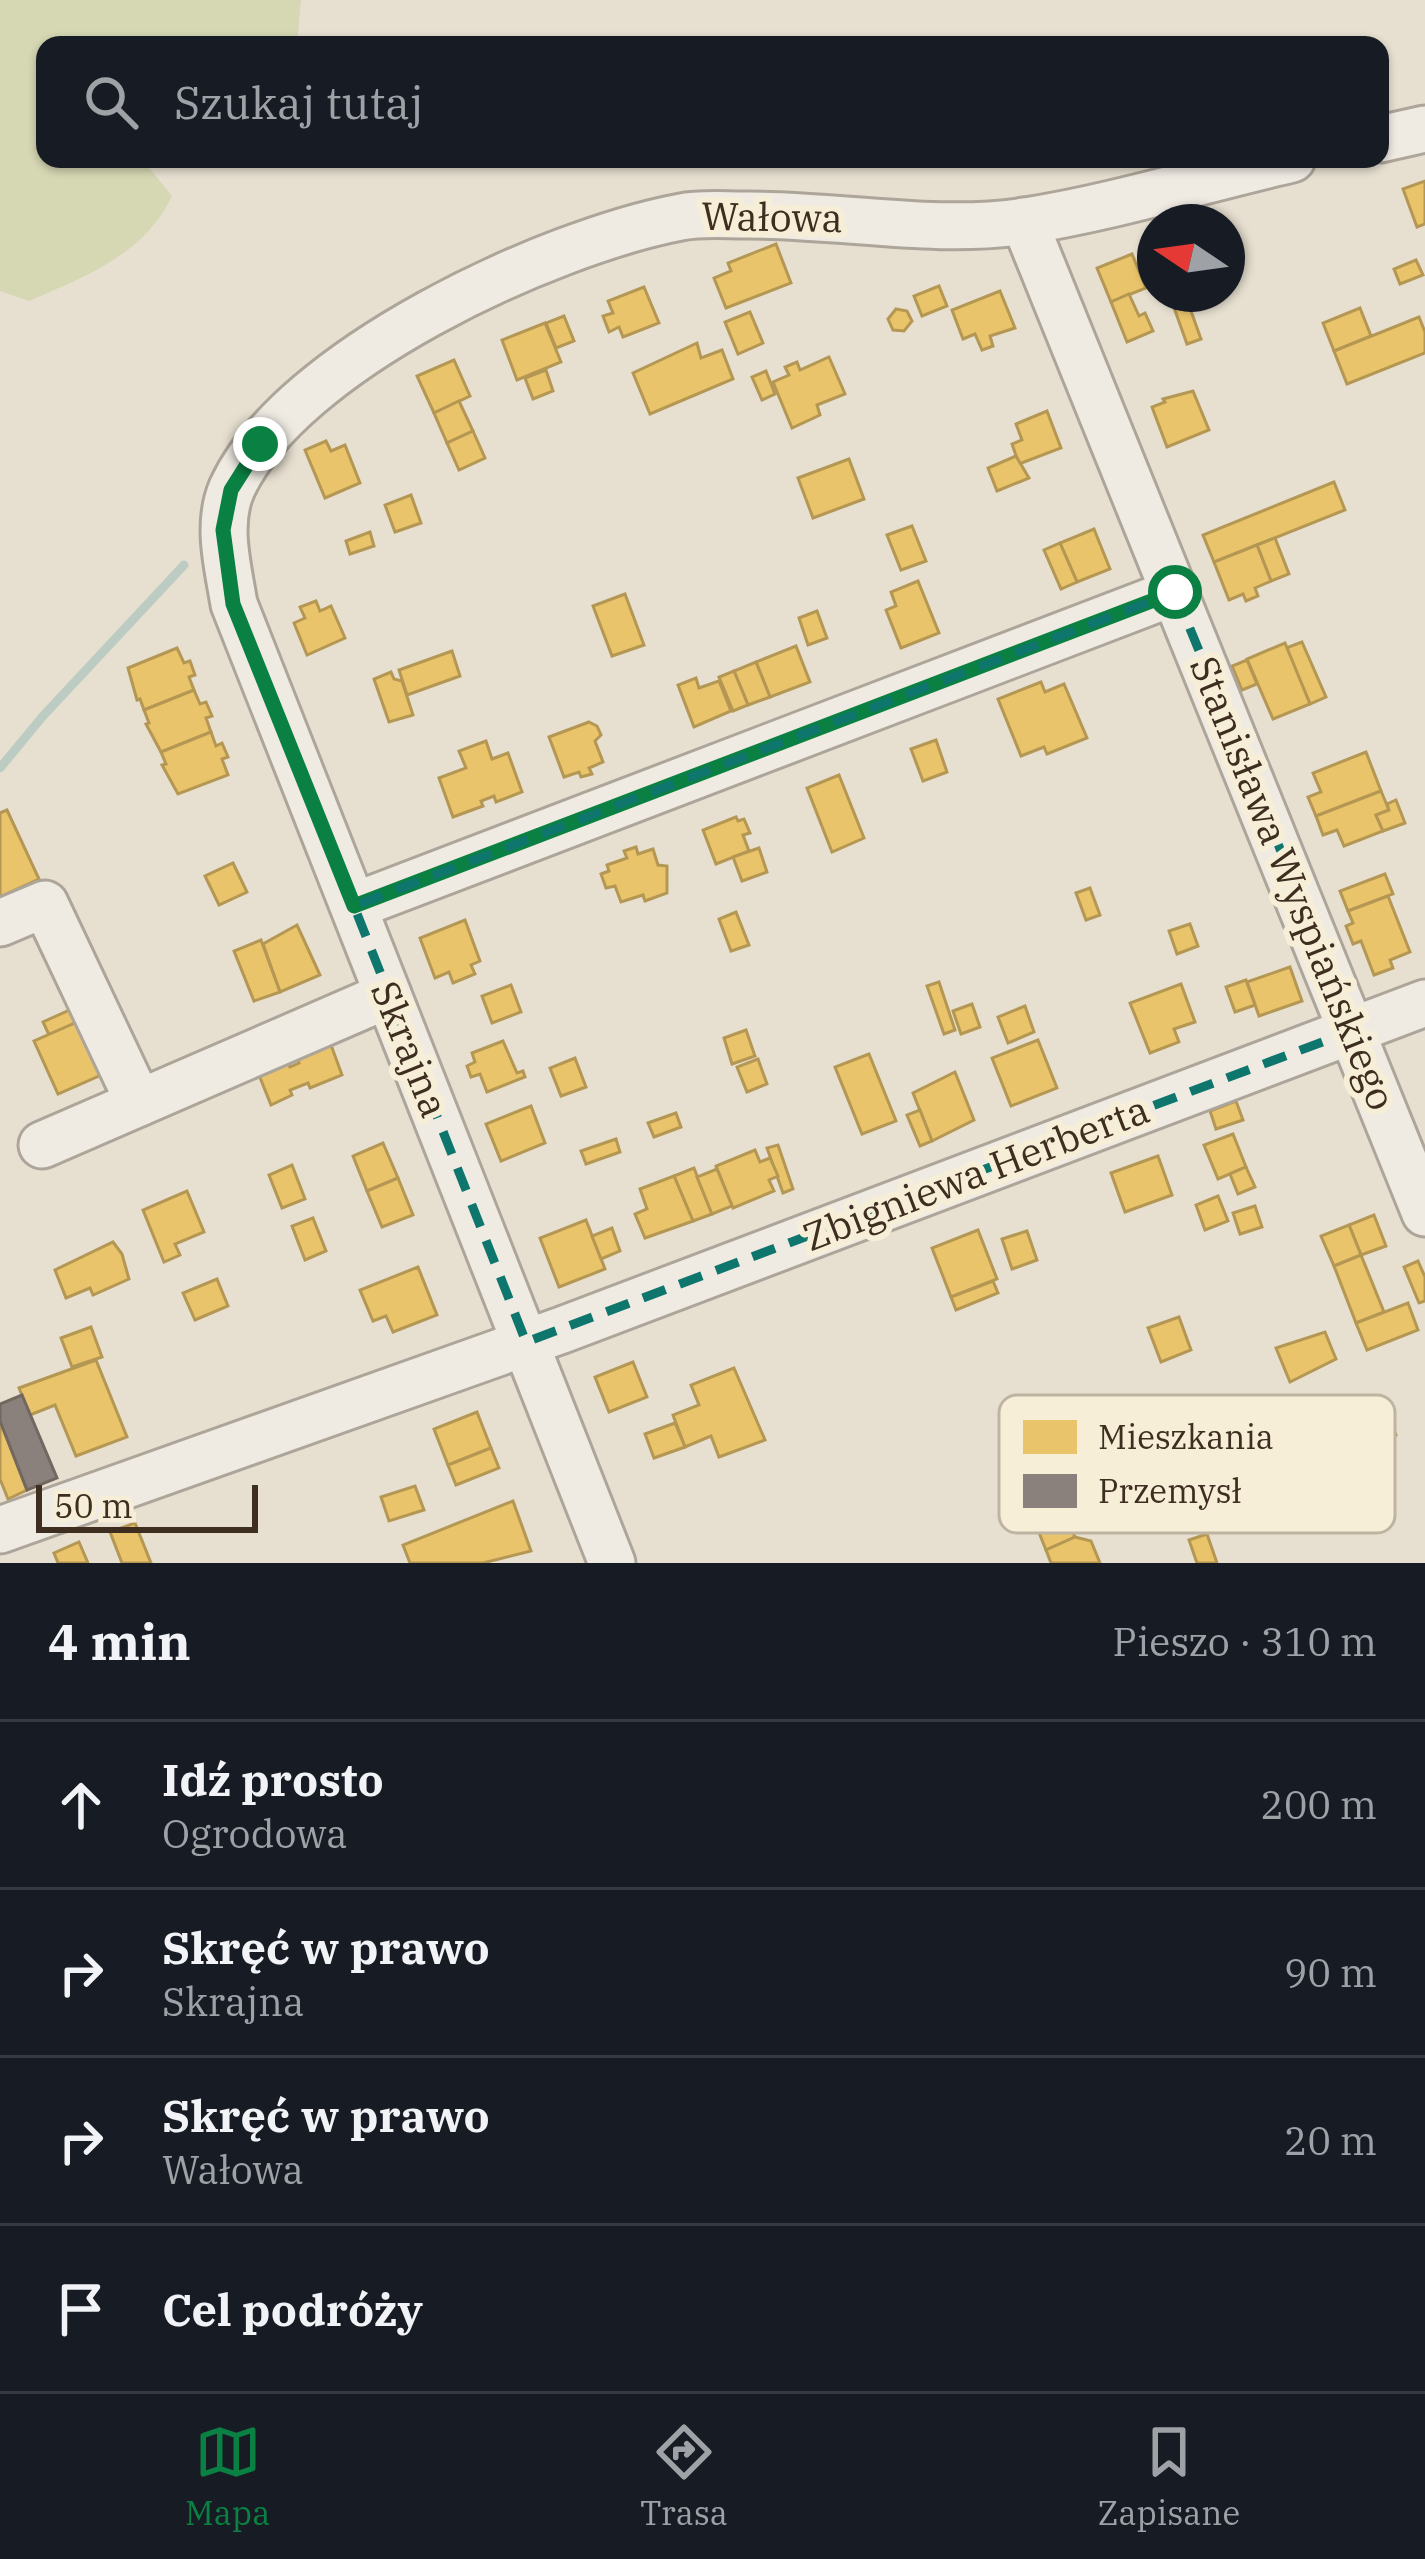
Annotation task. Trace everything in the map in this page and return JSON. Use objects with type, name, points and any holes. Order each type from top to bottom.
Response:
[{"type":"street","points":[[1389,137],[1425,129]]},
{"type":"street","name":"Wałowa","points":[[223,530],[231,490],[260,444],[298,401],[343,365],[415,321],[584,246],[683,216],[808,214],[934,224],[1024,221],[1253,168]]},
{"type":"street","name":"Stanisława Wyspiańskiego","points":[[1024,221],[1425,1213]]},
{"type":"street","name":"Skrajna","points":[[223,530],[233,604],[612,1563]]},
{"type":"street","points":[[354,906],[1175,592]]},
{"type":"street","points":[[0,923],[45,904],[139,1103]]},
{"type":"street","points":[[43,1145],[388,995]]},
{"type":"street","name":"Zbigniewa Herberta","points":[[0,1530],[526,1342],[1425,1003]]},
{"type":"highlighted area","points":[[1175,592],[1354,1030],[526,1342],[354,906]]},
{"type":"green space","points":[[0,0],[301,0],[298,36],[36,36],[36,168],[149,168],[172,196],[146,234],[92,272],[29,301],[0,291]]},
{"type":"building: Mieszkania","points":[[1425,181],[1425,224],[1417,227],[1403,189]]},
{"type":"building: Mieszkania","points":[[776,244],[791,283],[726,308],[714,278],[731,271],[728,263]]},
{"type":"building: Mieszkania","points":[[1132,254],[1137,292],[1111,302],[1097,268]]},
{"type":"building: Mieszkania","points":[[1416,260],[1423,275],[1400,284],[1394,269]]},
{"type":"building: Mieszkania","points":[[939,286],[947,306],[922,316],[914,296]]},
{"type":"building: Mieszkania","points":[[644,287],[659,323],[623,337],[619,327],[609,332],[603,316],[613,313],[608,301]]},
{"type":"building: Mieszkania","points":[[1000,291],[1015,328],[990,336],[993,346],[982,350],[975,334],[963,339],[952,310]]},
{"type":"building: Mieszkania","points":[[1129,294],[1153,331],[1127,342],[1111,302]]},
{"type":"building: Mieszkania","points":[[1360,308],[1371,336],[1334,351],[1323,323]]},
{"type":"building: Mieszkania","points":[[896,309],[907,311],[912,321],[904,331],[893,330],[888,319]]},
{"type":"building: Mieszkania","points":[[750,312],[763,343],[738,354],[725,322]]},
{"type":"building: Mieszkania","points":[[1176,312],[1191,312],[1201,339],[1187,344]]},
{"type":"building: Mieszkania","points":[[564,316],[574,341],[556,348],[546,323]]},
{"type":"building: Mieszkania","points":[[1419,317],[1425,353],[1347,384],[1334,351]]},
{"type":"building: Mieszkania","points":[[545,323],[561,362],[517,380],[502,340]]},
{"type":"building: Mieszkania","points":[[697,343],[701,358],[722,350],[733,379],[650,414],[633,373]]},
{"type":"building: Mieszkania","points":[[829,357],[845,394],[817,405],[820,415],[792,428],[773,382],[789,375],[785,367],[797,362],[800,370]]},
{"type":"building: Mieszkania","points":[[454,360],[470,396],[434,413],[417,376]]},
{"type":"building: Mieszkania","points":[[546,370],[553,391],[533,399],[525,378]]},
{"type":"building: Mieszkania","points":[[766,371],[775,394],[762,400],[752,377]]},
{"type":"building: Mieszkania","points":[[1193,391],[1209,430],[1167,447],[1152,407]]},
{"type":"building: Mieszkania","points":[[459,401],[473,431],[447,443],[434,413]]},
{"type":"building: Mieszkania","points":[[1047,411],[1061,448],[1019,464],[1012,444],[1022,440],[1016,424]]},
{"type":"building: Mieszkania","points":[[473,431],[485,458],[459,470],[447,443]]},
{"type":"building: Mieszkania","points":[[326,441],[331,451],[345,445],[360,483],[325,498],[305,450]]},
{"type":"building: Mieszkania","points":[[1016,456],[1029,478],[997,491],[988,468]]},
{"type":"building: Mieszkania","points":[[849,459],[864,499],[813,518],[798,478]]},
{"type":"building: Mieszkania","points":[[1334,482],[1345,510],[1214,562],[1203,535]]},
{"type":"building: Mieszkania","points":[[411,495],[421,523],[395,532],[385,505]]},
{"type":"building: Mieszkania","points":[[912,526],[926,561],[901,570],[887,535]]},
{"type":"building: Mieszkania","points":[[1094,529],[1110,569],[1077,582],[1060,543]]},
{"type":"building: Mieszkania","points":[[370,532],[374,546],[350,554],[346,541]]},
{"type":"building: Mieszkania","points":[[1275,538],[1289,574],[1271,581],[1257,545]]},
{"type":"building: Mieszkania","points":[[1060,543],[1077,582],[1061,589],[1044,550]]},
{"type":"building: Mieszkania","points":[[1257,545],[1271,581],[1255,588],[1258,596],[1246,601],[1243,594],[1229,600],[1214,562]]},
{"type":"building: Mieszkania","points":[[918,581],[939,633],[901,648],[886,610],[896,606],[891,592]]},
{"type":"building: Mieszkania","points":[[625,594],[644,645],[612,656],[593,606]]},
{"type":"building: Mieszkania","points":[[316,601],[320,611],[331,606],[345,638],[307,655],[294,623],[305,618],[300,607]]},
{"type":"building: Mieszkania","points":[[817,611],[827,638],[808,645],[799,618]]},
{"type":"building: Mieszkania","points":[[1302,642],[1326,697],[1310,704],[1286,648]]},
{"type":"building: Mieszkania","points":[[1285,643],[1310,704],[1273,719],[1247,659]]},
{"type":"building: Mieszkania","points":[[796,646],[810,682],[770,697],[756,662]]},
{"type":"building: Mieszkania","points":[[177,648],[184,663],[190,661],[194,690],[144,710],[128,668]]},
{"type":"building: Mieszkania","points":[[452,651],[460,676],[407,695],[399,670]]},
{"type":"building: Mieszkania","points":[[1247,660],[1257,684],[1242,690],[1232,666]]},
{"type":"building: Mieszkania","points":[[756,662],[770,697],[748,705],[734,671]]},
{"type":"building: Mieszkania","points":[[734,671],[748,705],[733,711],[719,677]]},
{"type":"building: Mieszkania","points":[[391,672],[402,681],[413,715],[389,722],[374,679]]},
{"type":"building: Mieszkania","points":[[696,678],[699,688],[719,681],[731,711],[694,727],[678,685]]},
{"type":"building: Mieszkania","points":[[1041,682],[1045,692],[1064,684],[1087,738],[1047,754],[1044,747],[1021,756],[998,699]]},
{"type":"building: Mieszkania","points":[[194,690],[212,716],[206,718],[211,732],[161,752],[144,710]]},
{"type":"building: Mieszkania","points":[[589,722],[601,735],[595,741],[603,762],[589,768],[592,774],[564,777],[549,737]]},
{"type":"building: Mieszkania","points":[[211,732],[216,746],[222,743],[228,757],[222,759],[228,775],[178,794],[162,765],[166,764],[161,752]]},
{"type":"building: Mieszkania","points":[[936,740],[947,772],[923,781],[911,749]]},
{"type":"building: Mieszkania","points":[[486,741],[492,759],[508,753],[522,792],[496,802],[494,796],[481,801],[483,806],[453,817],[439,778],[466,768],[459,751]]},
{"type":"building: Mieszkania","points":[[1366,752],[1381,791],[1316,816],[1308,797],[1321,792],[1313,773]]},
{"type":"building: Mieszkania","points":[[839,775],[864,838],[832,852],[807,788]]},
{"type":"building: Mieszkania","points":[[1381,791],[1389,810],[1376,815],[1383,831],[1344,846],[1337,830],[1323,835],[1316,816]]},
{"type":"building: Mieszkania","points":[[1396,800],[1405,823],[1383,831],[1376,815],[1389,810],[1387,804]]},
{"type":"building: Mieszkania","points":[[7,810],[39,879],[0,897],[0,813]]},
{"type":"building: Mieszkania","points":[[736,817],[744,819],[750,833],[743,835],[749,851],[716,864],[703,830]]},
{"type":"building: Mieszkania","points":[[636,847],[638,854],[653,849],[658,865],[667,866],[667,893],[645,901],[643,895],[621,902],[615,886],[606,888],[601,874],[609,871],[607,865],[627,858],[624,851]]},
{"type":"building: Mieszkania","points":[[759,848],[767,872],[742,881],[733,857]]},
{"type":"building: Mieszkania","points":[[233,863],[247,892],[219,905],[205,876]]},
{"type":"building: Mieszkania","points":[[1385,874],[1393,894],[1348,911],[1340,891]]},
{"type":"building: Mieszkania","points":[[1090,888],[1100,915],[1086,920],[1076,893]]},
{"type":"building: Mieszkania","points":[[1388,896],[1410,952],[1390,960],[1393,968],[1374,975],[1361,941],[1353,944],[1346,926],[1353,923],[1348,911]]},
{"type":"building: Mieszkania","points":[[736,912],[749,945],[731,951],[719,919]]},
{"type":"building: Mieszkania","points":[[465,920],[480,961],[471,965],[475,974],[453,983],[449,972],[435,978],[420,938]]},
{"type":"building: Mieszkania","points":[[1190,924],[1198,946],[1177,954],[1169,931]]},
{"type":"building: Mieszkania","points":[[297,925],[320,975],[280,992],[263,944]]},
{"type":"building: Mieszkania","points":[[261,940],[280,992],[254,1001],[234,951]]},
{"type":"building: Mieszkania","points":[[1290,967],[1302,1001],[1259,1016],[1247,982]]},
{"type":"building: Mieszkania","points":[[1246,980],[1255,1005],[1235,1012],[1226,987]]},
{"type":"building: Mieszkania","points":[[939,982],[955,1030],[944,1034],[927,986]]},
{"type":"building: Mieszkania","points":[[1181,984],[1195,1022],[1174,1029],[1179,1042],[1150,1053],[1130,1003]]},
{"type":"building: Mieszkania","points":[[511,985],[521,1012],[492,1023],[482,996]]},
{"type":"building: Mieszkania","points":[[972,1004],[980,1027],[961,1034],[953,1011]]},
{"type":"building: Mieszkania","points":[[1025,1006],[1034,1032],[1008,1043],[998,1017]]},
{"type":"building: Mieszkania","points":[[74,1008],[80,1021],[49,1035],[43,1022]]},
{"type":"building: Mieszkania","points":[[84,1019],[108,1072],[58,1094],[34,1041]]},
{"type":"building: Mieszkania","points":[[746,1030],[755,1056],[732,1064],[724,1038]]},
{"type":"building: Mieszkania","points":[[1038,1040],[1057,1088],[1011,1106],[992,1058]]},
{"type":"building: Mieszkania","points":[[503,1041],[517,1073],[523,1071],[525,1077],[487,1092],[480,1074],[471,1077],[467,1066],[475,1062],[472,1053]]},
{"type":"building: Mieszkania","points":[[331,1045],[342,1075],[310,1088],[308,1083],[290,1090],[292,1095],[271,1105],[259,1075],[288,1063],[290,1067]]},
{"type":"building: Mieszkania","points":[[869,1054],[896,1121],[862,1134],[835,1067]]},
{"type":"building: Mieszkania","points":[[575,1058],[586,1087],[561,1096],[550,1068]]},
{"type":"building: Mieszkania","points":[[758,1059],[767,1084],[747,1092],[737,1067]]},
{"type":"building: Mieszkania","points":[[955,1072],[974,1120],[932,1141],[913,1093]]},
{"type":"building: Mieszkania","points":[[1236,1101],[1243,1120],[1216,1129],[1210,1111]]},
{"type":"building: Mieszkania","points":[[531,1106],[545,1143],[501,1161],[486,1124]]},
{"type":"building: Mieszkania","points":[[920,1110],[932,1141],[920,1146],[907,1115]]},
{"type":"building: Mieszkania","points":[[676,1113],[681,1127],[654,1137],[648,1123]]},
{"type":"building: Mieszkania","points":[[1233,1134],[1246,1167],[1218,1179],[1204,1145]]},
{"type":"building: Mieszkania","points":[[616,1139],[620,1152],[586,1164],[581,1151]]},
{"type":"building: Mieszkania","points":[[383,1143],[398,1178],[367,1191],[353,1156]]},
{"type":"building: Mieszkania","points":[[778,1145],[793,1189],[783,1193],[767,1148]]},
{"type":"building: Mieszkania","points":[[755,1150],[760,1162],[770,1158],[778,1176],[769,1180],[774,1191],[733,1208],[716,1166]]},
{"type":"building: Mieszkania","points":[[1158,1156],[1172,1195],[1125,1212],[1111,1173]]},
{"type":"building: Mieszkania","points":[[292,1165],[305,1199],[282,1208],[269,1175]]},
{"type":"building: Mieszkania","points":[[1246,1167],[1255,1187],[1238,1194],[1230,1174]]},
{"type":"building: Mieszkania","points":[[694,1168],[712,1214],[693,1221],[674,1176]]},
{"type":"building: Mieszkania","points":[[717,1169],[732,1206],[712,1214],[697,1177]]},
{"type":"building: Mieszkania","points":[[674,1176],[693,1221],[645,1238],[635,1214],[647,1209],[640,1189]]},
{"type":"building: Mieszkania","points":[[398,1178],[413,1215],[382,1227],[367,1191]]},
{"type":"building: Mieszkania","points":[[187,1191],[204,1232],[175,1244],[180,1255],[164,1262],[143,1210]]},
{"type":"building: Mieszkania","points":[[1218,1196],[1228,1221],[1205,1230],[1196,1205]]},
{"type":"building: Mieszkania","points":[[1255,1206],[1262,1227],[1240,1234],[1233,1213]]},
{"type":"building: Mieszkania","points":[[1374,1215],[1386,1246],[1361,1255],[1349,1225]]},
{"type":"building: Mieszkania","points":[[313,1218],[326,1251],[305,1260],[292,1226]]},
{"type":"building: Mieszkania","points":[[586,1220],[605,1269],[559,1287],[540,1238]]},
{"type":"building: Mieszkania","points":[[1349,1225],[1361,1255],[1334,1266],[1321,1236]]},
{"type":"building: Mieszkania","points":[[612,1228],[620,1251],[601,1259],[592,1236]]},
{"type":"building: Mieszkania","points":[[978,1230],[997,1279],[951,1297],[932,1248]]},
{"type":"building: Mieszkania","points":[[1027,1231],[1037,1260],[1012,1269],[1002,1239]]},
{"type":"building: Mieszkania","points":[[113,1242],[129,1279],[93,1295],[90,1288],[66,1298],[55,1270]]},
{"type":"building: Mieszkania","points":[[1361,1255],[1384,1312],[1356,1323],[1334,1266]]},
{"type":"building: Mieszkania","points":[[1418,1261],[1425,1277],[1425,1301],[1419,1303],[1404,1267]]},
{"type":"building: Mieszkania","points":[[418,1267],[437,1315],[393,1332],[386,1316],[373,1321],[360,1290]]},
{"type":"building: Mieszkania","points":[[217,1279],[228,1306],[195,1320],[183,1293]]},
{"type":"building: Mieszkania","points":[[993,1281],[998,1293],[956,1310],[951,1297]]},
{"type":"building: Mieszkania","points":[[1408,1303],[1418,1330],[1367,1350],[1356,1323]]},
{"type":"building: Mieszkania","points":[[1179,1317],[1191,1350],[1161,1362],[1148,1328]]},
{"type":"building: Mieszkania","points":[[91,1327],[102,1357],[72,1367],[61,1338]]},
{"type":"building: Mieszkania","points":[[1325,1332],[1336,1359],[1290,1382],[1276,1348]]},
{"type":"building: Mieszkania","points":[[96,1360],[127,1437],[76,1456],[55,1405],[30,1415],[19,1388]]},
{"type":"building: Mieszkania","points":[[633,1362],[647,1397],[609,1412],[595,1377]]},
{"type":"building: Mieszkania","points":[[734,1368],[765,1440],[719,1457],[711,1436],[685,1447],[673,1415],[699,1405],[691,1385]]},
{"type":"building: Mieszkania","points":[[477,1412],[491,1448],[448,1465],[434,1429]]},
{"type":"building: Mieszkania","points":[[0,1421],[27,1490],[8,1499],[0,1479]]},
{"type":"building: Mieszkania","points":[[675,1423],[685,1447],[654,1458],[645,1434]]},
{"type":"building: Mieszkania","points":[[491,1448],[499,1468],[456,1485],[448,1465]]},
{"type":"building: Mieszkania","points":[[415,1486],[424,1510],[389,1521],[381,1497]]},
{"type":"building: Mieszkania","points":[[513,1501],[531,1551],[483,1563],[410,1563],[403,1545]]},
{"type":"building: Mieszkania","points":[[135,1523],[151,1563],[122,1563],[110,1532]]},
{"type":"building: Mieszkania","points":[[1039,1533],[1073,1533],[1075,1537],[1046,1550]]},
{"type":"building: Mieszkania","points":[[1207,1534],[1217,1563],[1197,1563],[1189,1540]]},
{"type":"building: Mieszkania","points":[[1075,1537],[1091,1541],[1100,1563],[1051,1563],[1046,1550]]},
{"type":"building: Mieszkania","points":[[79,1542],[88,1563],[58,1563],[54,1553]]},
{"type":"building: Przemysł","points":[[22,1395],[57,1478],[27,1490],[0,1421],[0,1404]]},
{"type":"waterway","points":[[0,768],[184,565]]},
{"type":"route","points":[[260,444],[231,490],[223,530],[233,604],[354,906],[1175,592]]}]
